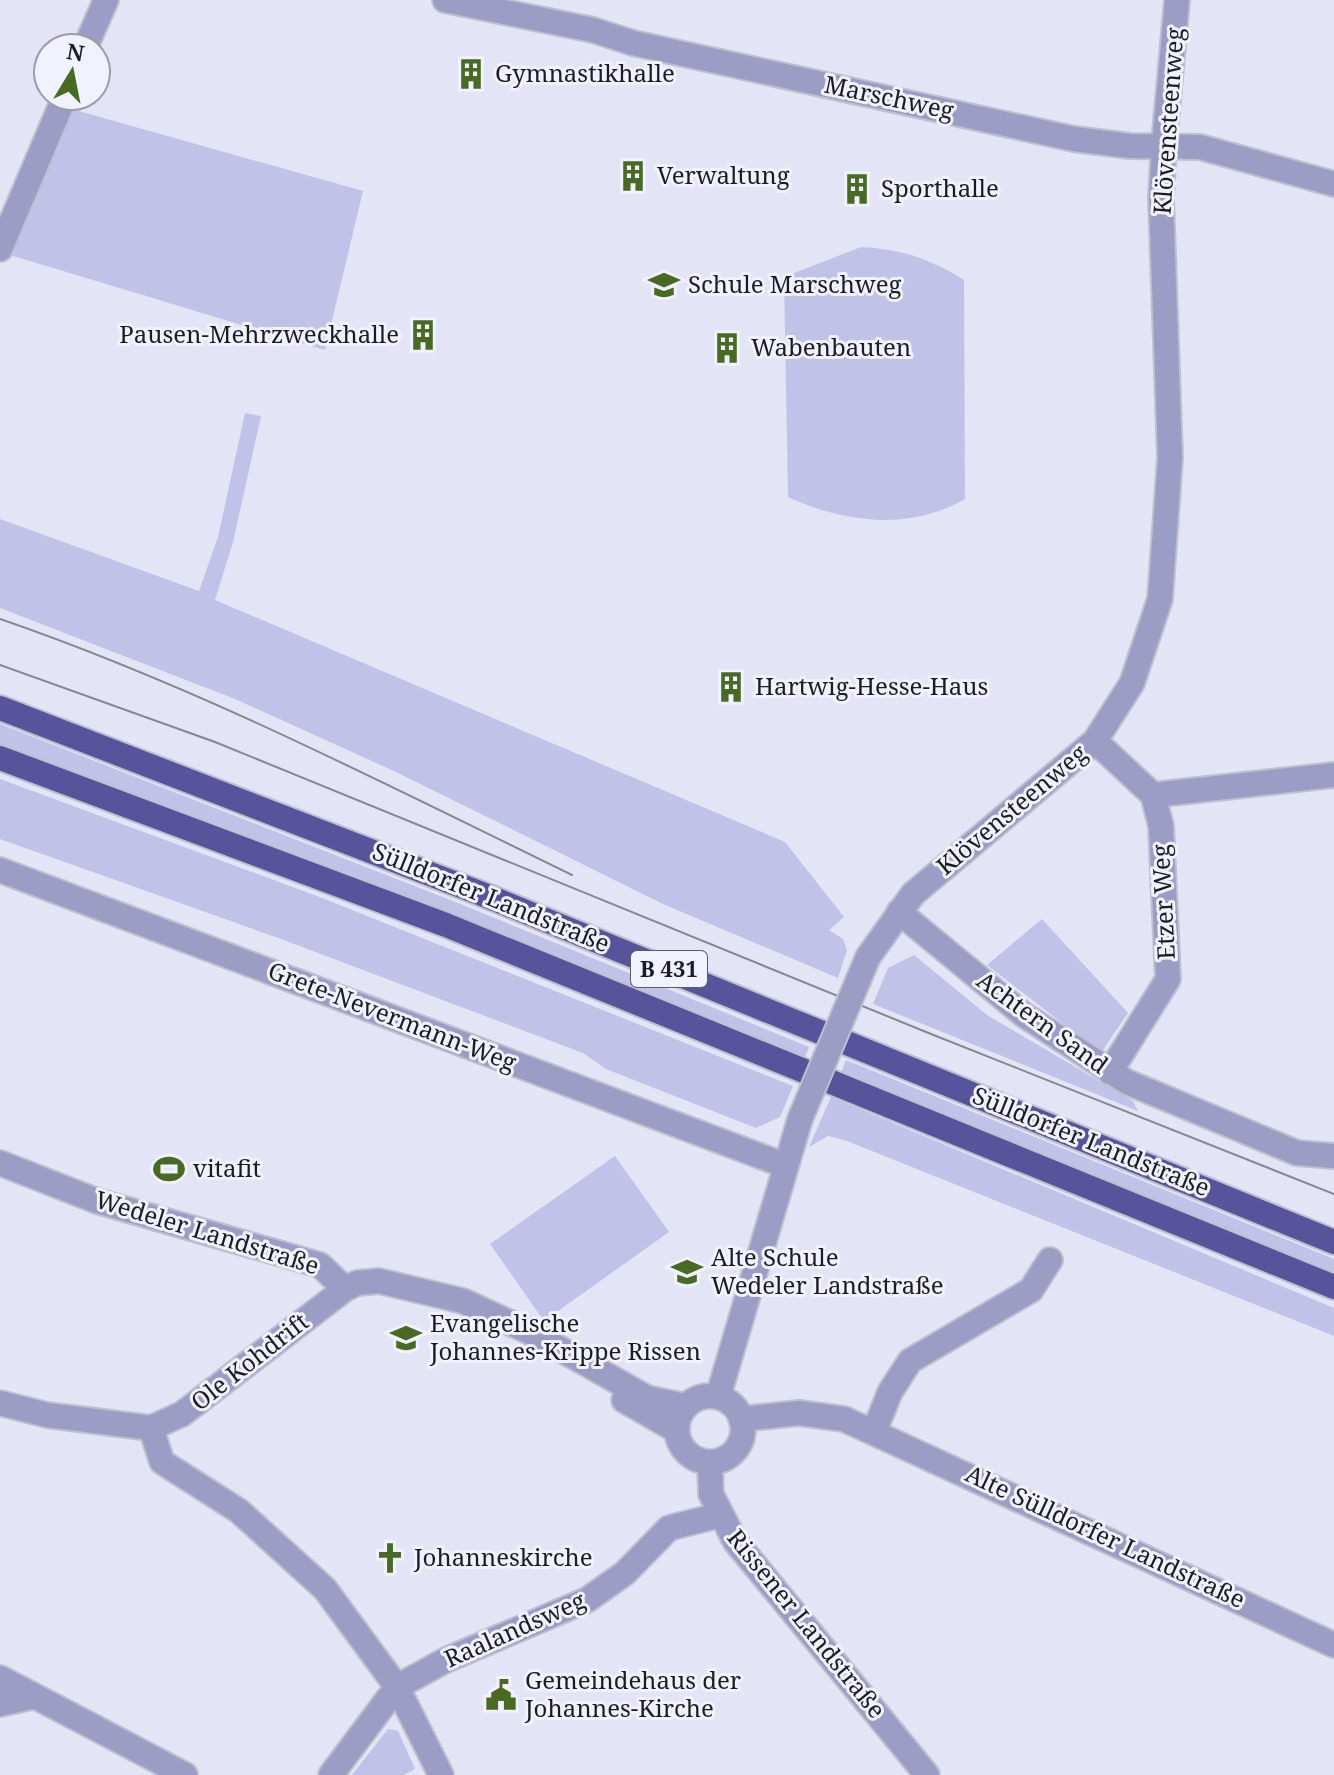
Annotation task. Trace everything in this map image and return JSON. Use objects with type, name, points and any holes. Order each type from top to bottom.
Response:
[{"type":"highway","name":"Sülldorfer Landstraße","points":[[0,708],[495,899],[1334,1242]]},
{"type":"highway","name":"Sülldorfer Landstraße","points":[[0,758],[446,925],[1334,1287]]},
{"type":"street","points":[[92,32],[106,0]]},
{"type":"street","name":"Marschweg","points":[[445,0],[593,30],[633,43],[1074,139],[1130,146],[1164,144],[1200,147],[1334,184]]},
{"type":"street","name":"Klövensteenweg","points":[[718,1397],[784,1165],[868,957],[899,912],[934,876],[1095,741],[1132,683],[1160,599],[1170,458],[1161,198],[1177,0]]},
{"type":"street","points":[[0,249],[58,112]]},
{"type":"street","points":[[1095,741],[1153,795],[1334,775]]},
{"type":"street","name":"Etzer Weg","points":[[1110,1072],[1168,979],[1161,826],[1153,795]]},
{"type":"street","name":"Grete-Nevermann-Weg","points":[[0,870],[784,1165]]},
{"type":"street","name":"Achtern Sand","points":[[899,912],[1024,1015],[1110,1072],[1297,1153],[1334,1156]]},
{"type":"street","name":"Wedeler Landstraße","points":[[0,1163],[97,1201],[230,1242],[320,1265],[345,1289],[372,1281],[443,1294],[505,1318],[647,1398],[685,1406]]},
{"type":"street","points":[[874,1432],[890,1392],[910,1361],[1031,1290],[1050,1260]]},
{"type":"street","name":"Ole Kohdrift","points":[[151,1428],[182,1414],[345,1289]]},
{"type":"street","name":"Wedeler Landstraße","points":[[583,1364],[619,1397],[676,1430]]},
{"type":"street","points":[[718,1397],[732,1405],[741,1419],[740,1443],[733,1453],[710,1463],[690,1457],[683,1449],[676,1430],[685,1406],[695,1399],[718,1397]]},
{"type":"street","points":[[0,1403],[47,1415],[151,1428],[162,1462],[239,1511],[325,1589],[397,1687],[441,1775]]},
{"type":"street","name":"Alte Sülldorfer Landstraße","points":[[741,1419],[814,1413],[844,1419],[1334,1645]]},
{"type":"street","name":"Rissener Landstraße","points":[[710,1463],[711,1494],[735,1541],[927,1775]]},
{"type":"street","name":"Raalandsweg","points":[[331,1775],[397,1687],[446,1660],[587,1600],[625,1573],[669,1528],[720,1515]]},
{"type":"street","points":[[0,1678],[185,1775]]},
{"type":"street","points":[[0,1704],[35,1696]]},
{"type":"shaded area","points":[[58,112],[82,112],[363,191],[325,350],[0,252]]},
{"type":"shaded area","points":[[861,247],[915,256],[964,280],[965,499],[922,516],[877,520],[854,517],[832,513],[788,497],[784,277]]},
{"type":"shaded area","points":[[245,413],[261,416],[233,542],[215,600],[785,842],[844,917],[829,930],[843,939],[847,950],[838,978],[663,904],[396,772],[235,699],[0,608],[0,519],[199,591],[218,537]]},
{"type":"shaded area","points":[[0,724],[458,903],[809,1047],[804,1059],[436,908],[420,906],[222,827],[0,750]]},
{"type":"shaded area","points":[[0,779],[317,896],[793,1086],[780,1117],[756,1128],[606,1069],[583,1053],[281,939],[0,839]]},
{"type":"shaded area","points":[[1042,919],[1128,1013],[1101,1053],[987,965]]},
{"type":"shaded area","points":[[914,955],[987,1015],[1133,1101],[1138,1111],[873,1004],[888,968]]},
{"type":"shaded area","points":[[846,1060],[1334,1259],[1334,1273],[841,1073]]},
{"type":"shaded area","points":[[831,1097],[1334,1308],[1334,1336],[847,1141],[828,1136],[809,1147]]},
{"type":"shaded area","points":[[615,1156],[669,1232],[544,1321],[490,1244]]},
{"type":"shaded area","points":[[388,1729],[398,1731],[415,1769],[404,1775],[352,1775]]},
{"type":"tram line","points":[[0,619],[219,706],[572,875]]},
{"type":"tram line","points":[[0,665],[215,742],[931,1034],[1334,1194]]},
{"type":"place","name":"Gymnastikhalle","points":[[471,74]]},
{"type":"place","name":"Verwaltung","points":[[633,176]]},
{"type":"place","name":"Sporthalle","points":[[857,189]]},
{"type":"place","name":"Schule Marschweg","points":[[664,285]]},
{"type":"place","name":"Pausen-Mehrzweckhalle","points":[[423,335]]},
{"type":"place","name":"Wabenbauten","points":[[727,348]]},
{"type":"place","name":"Hartwig-Hesse-Haus","points":[[731,687]]},
{"type":"place","name":"vitafit","points":[[169,1169]]},
{"type":"place","name":"Alte Schule Wedeler Landstraße","points":[[687,1272]]},
{"type":"place","name":"Evangelische Johannes-Krippe Rissen","points":[[406,1338]]},
{"type":"place","name":"Johanneskirche","points":[[390,1558]]},
{"type":"place","name":"Gemeindehaus der Johannes-Kirche","points":[[501,1695]]}]
